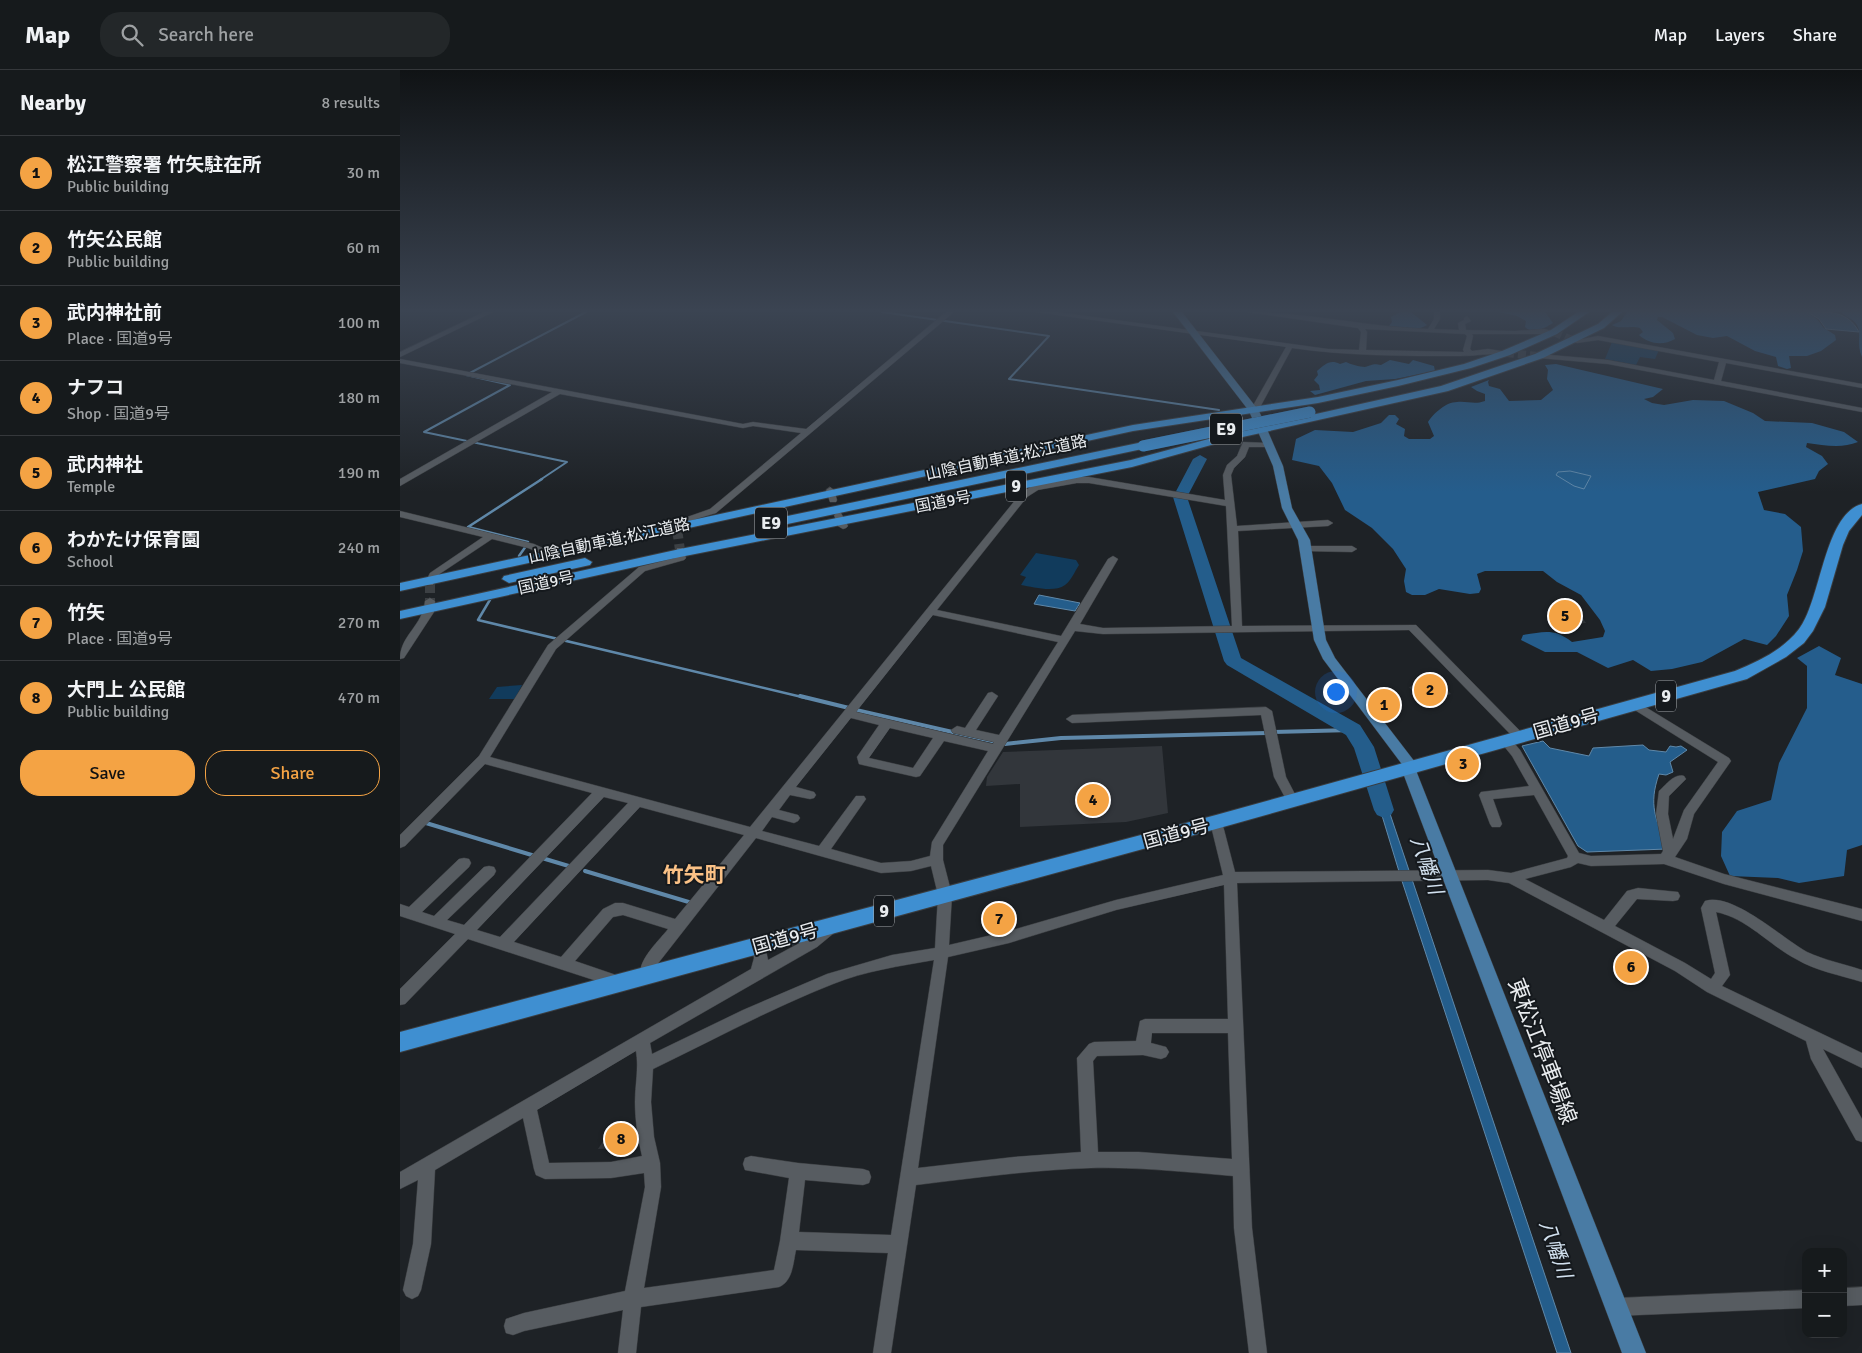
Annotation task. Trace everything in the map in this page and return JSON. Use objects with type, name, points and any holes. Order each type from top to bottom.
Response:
[{"type":"highway","name":"国道9号","points":[[400,587],[832,495],[1124,430],[1318,400],[1443,372]]},
{"type":"highway","name":"山陰自動車道;松江道路","points":[[1307,410],[1456,372]]},
{"type":"highway","name":"山陰自動車道;松江道路","points":[[400,596],[541,564],[814,508],[1404,392],[1480,372]]},
{"type":"highway","name":"国道9号","points":[[400,615],[430,604],[680,552],[1048,483],[1204,444],[1444,389],[1496,372]]},
{"type":"highway","points":[[814,508],[1162,425]]},
{"type":"highway","name":"山陰自動車道;松江道路","points":[[400,604],[546,570],[1141,443]]},
{"type":"highway","points":[[753,527],[1204,444]]},
{"type":"highway","name":"国道9号","points":[[400,1042],[647,977],[836,923],[1216,822],[1374,776],[1741,676],[1781,655],[1800,639],[1812,620],[1841,531],[1854,513],[1862,508]]},
{"type":"main road","points":[[1224,372],[1254,411],[1278,466],[1287,508],[1298,526],[1306,548],[1320,640],[1329,658],[1411,766]]},
{"type":"main road","name":"東松江停車場線","points":[[1411,766],[1410,773],[1634,1353]]},
{"type":"street","points":[[458,372],[743,426],[753,424],[807,432]]},
{"type":"street","points":[[676,528],[680,521],[713,511],[879,372]]},
{"type":"street","points":[[1254,411],[1276,372]]},
{"type":"street","points":[[1659,372],[1862,410]]},
{"type":"street","points":[[1717,383],[1720,372]]},
{"type":"street","points":[[1786,372],[1862,386]]},
{"type":"street","points":[[400,483],[559,391]]},
{"type":"street","points":[[1237,629],[1233,529],[1227,475],[1230,467],[1241,457],[1246,444],[1268,445]]},
{"type":"street","points":[[647,977],[649,964],[678,926],[1024,495],[1048,483],[1089,480],[1231,504]]},
{"type":"street","points":[[400,514],[531,546],[551,554]]},
{"type":"street","points":[[1233,529],[1328,523]]},
{"type":"street","points":[[430,581],[438,571],[490,536]]},
{"type":"street","points":[[1306,548],[1352,549]]},
{"type":"street","points":[[400,843],[483,759],[556,643],[642,569],[678,560],[681,558],[680,552]]},
{"type":"street","points":[[882,1353],[942,953],[944,895],[936,860],[937,845],[1073,628],[1113,559]]},
{"type":"street","points":[[400,656],[429,612],[430,604]]},
{"type":"street","points":[[930,612],[1064,640]]},
{"type":"street","points":[[1073,628],[1103,631],[1412,627],[1512,738],[1516,753],[1576,857],[1591,862],[1667,856],[1724,879],[1862,915]]},
{"type":"street","points":[[992,696],[962,731],[999,744]]},
{"type":"street","points":[[1634,704],[1725,762],[1688,813],[1681,839],[1667,856]]},
{"type":"street","points":[[852,711],[887,723],[942,736],[999,744]]},
{"type":"street","points":[[1072,719],[1266,711],[1280,777],[1292,800]]},
{"type":"street","points":[[887,723],[862,758],[863,761],[916,773],[942,736]]},
{"type":"street","points":[[483,759],[881,868],[911,866],[936,860]]},
{"type":"street","points":[[1667,856],[1662,814],[1663,794],[1680,779]]},
{"type":"street","points":[[788,790],[810,795]]},
{"type":"street","points":[[1496,824],[1485,795],[1538,790]]},
{"type":"street","points":[[400,999],[602,792]]},
{"type":"street","points":[[822,852],[860,800]]},
{"type":"street","points":[[504,944],[637,802]]},
{"type":"street","points":[[770,812],[794,818]]},
{"type":"street","points":[[1216,822],[1230,878],[1243,1228],[1258,1353]]},
{"type":"street","points":[[1511,878],[1571,862],[1576,857]]},
{"type":"street","points":[[406,912],[464,863]]},
{"type":"street","points":[[436,922],[489,871]]},
{"type":"street","points":[[646,1065],[832,978],[892,962],[942,953],[1009,937],[1116,906],[1230,878],[1397,875],[1496,876],[1511,878],[1680,967],[1712,988],[1862,1061]]},
{"type":"street","points":[[1607,928],[1632,896],[1638,893],[1673,896]]},
{"type":"street","points":[[1712,988],[1723,975],[1708,908],[1710,905],[1723,908],[1749,920],[1802,956],[1862,976]]},
{"type":"street","points":[[565,962],[608,913],[615,909],[623,909],[678,926]]},
{"type":"street","points":[[406,912],[565,962],[611,979],[614,985]]},
{"type":"street","points":[[400,1182],[757,973],[812,943],[836,923]]},
{"type":"street","points":[[757,973],[761,958],[759,945]]},
{"type":"street","points":[[1143,1048],[1145,1026],[1235,1026]]},
{"type":"street","points":[[1813,1037],[1816,1054],[1862,1134]]},
{"type":"street","points":[[627,1353],[633,1299],[653,1187],[652,1164],[646,1137],[643,1102],[646,1065],[642,1040]]},
{"type":"street","points":[[1090,1160],[1085,1058],[1094,1049],[1143,1048],[1161,1052]]},
{"type":"street","points":[[528,1106],[542,1169],[545,1171],[611,1170],[652,1164]]},
{"type":"street","points":[[908,1178],[1014,1165],[1090,1160],[1139,1160],[1240,1168]]},
{"type":"street","points":[[751,1164],[798,1171],[863,1177]]},
{"type":"street","points":[[412,1290],[422,1244],[427,1166]]},
{"type":"street","points":[[513,1326],[633,1299],[779,1278],[783,1271],[789,1241],[798,1171]]},
{"type":"street","points":[[789,1241],[899,1244]]},
{"type":"street","points":[[1847,1297],[1862,1296]]},
{"type":"street","points":[[1616,1307],[1802,1299]]},
{"type":"shaded area","points":[[1317,372],[1431,372],[1395,379],[1366,381],[1315,395],[1310,391],[1320,390],[1319,385],[1314,380],[1318,375]]},
{"type":"shaded area","points":[[1548,372],[1590,372],[1663,389],[1653,397],[1644,399],[1652,403],[1664,405],[1693,400],[1724,401],[1753,413],[1765,421],[1812,423],[1844,432],[1858,442],[1839,446],[1807,443],[1806,447],[1822,456],[1828,464],[1819,471],[1815,479],[1758,492],[1764,510],[1785,514],[1801,527],[1803,551],[1787,595],[1789,616],[1776,636],[1767,645],[1744,639],[1702,662],[1672,669],[1651,671],[1633,660],[1608,668],[1577,652],[1545,652],[1521,640],[1523,635],[1549,632],[1560,635],[1572,642],[1603,637],[1605,631],[1600,620],[1581,595],[1557,582],[1543,571],[1485,571],[1477,574],[1481,589],[1479,593],[1470,594],[1439,589],[1425,595],[1412,595],[1406,592],[1404,581],[1406,569],[1393,549],[1372,528],[1345,510],[1332,483],[1319,466],[1292,460],[1296,439],[1315,430],[1353,432],[1381,423],[1389,415],[1395,415],[1399,419],[1396,424],[1405,429],[1404,436],[1409,439],[1430,439],[1434,436],[1428,422],[1445,406],[1453,402],[1478,403],[1485,401],[1485,394],[1471,387],[1489,380],[1489,386],[1500,389],[1509,401],[1541,400],[1553,390],[1547,379]]},
{"type":"shaded area","points":[[1570,471],[1591,476],[1584,489],[1574,486],[1556,475],[1558,472]]},
{"type":"shaded area","points":[[1036,553],[1076,560],[1079,565],[1065,585],[1055,589],[1021,585],[1026,577],[1020,575]]},
{"type":"shaded area","points":[[1039,595],[1080,603],[1075,611],[1034,604]]},
{"type":"shaded area","points":[[1819,646],[1841,658],[1835,675],[1862,684],[1862,845],[1847,850],[1844,876],[1799,883],[1778,878],[1730,876],[1721,856],[1722,832],[1737,811],[1771,800],[1779,763],[1807,708],[1807,666],[1797,658]]},
{"type":"shaded area","points":[[522,685],[515,699],[489,699],[497,687]]},
{"type":"shaded area","points":[[1543,741],[1550,748],[1589,756],[1593,748],[1643,745],[1649,750],[1666,752],[1670,746],[1681,746],[1687,750],[1670,762],[1673,772],[1666,775],[1659,774],[1656,785],[1654,795],[1655,812],[1667,849],[1587,852],[1578,846],[1522,746]]},
{"type":"shaded area","points":[[1380,784],[1571,1353],[1557,1353],[1401,878],[1373,786]]},
{"type":"building","points":[[1556,606],[1576,608],[1586,623],[1556,625],[1549,614],[1559,614],[1555,609],[1558,608]]},
{"type":"building","points":[[1438,680],[1451,694],[1422,702],[1409,687]]},
{"type":"building","points":[[1393,691],[1398,698],[1386,701],[1393,710],[1383,712],[1371,696]]},
{"type":"building","points":[[1162,746],[1168,813],[1126,822],[1020,827],[1020,784],[986,786],[987,777],[1003,752]]},
{"type":"building","points":[[635,1130],[637,1139],[634,1147],[598,1149],[609,1132]]},
{"type":"waterway","points":[[472,372],[466,375],[510,385],[424,432],[567,462],[540,480]]},
{"type":"waterway","name":"八幡川","points":[[1016,372],[1009,379],[1219,410]]},
{"type":"waterway","name":"八幡川","points":[[1200,459],[1180,497],[1233,661],[1353,730],[1364,747],[1384,810]]},
{"type":"waterway","points":[[528,542],[468,527],[542,479]]},
{"type":"waterway","points":[[519,556],[526,546]]},
{"type":"waterway","points":[[491,598],[478,620],[806,698]]},
{"type":"waterway","points":[[800,696],[849,708]]},
{"type":"waterway","points":[[856,710],[1005,744],[1061,738],[1267,733]]},
{"type":"waterway","points":[[1273,732],[1353,730]]},
{"type":"waterway","points":[[426,823],[535,856]]},
{"type":"waterway","points":[[542,858],[572,867]]},
{"type":"waterway","points":[[585,871],[692,903]]},
{"type":"tunnel","points":[[677,529],[680,550]]},
{"type":"tunnel","points":[[430,583],[430,601]]},
{"type":"place","name":"武内神社","points":[[1565,616]]},
{"type":"place","name":"竹矢公民館","points":[[1430,690]]},
{"type":"place","name":"松江警察署 竹矢駐在所","points":[[1384,705]]},
{"type":"place","name":"武内神社前","points":[[1463,764]]},
{"type":"place","name":"ナフコ","points":[[1093,800]]},
{"type":"place","name":"竹矢","points":[[999,919]]},
{"type":"place","name":"わかたけ保育園","points":[[1631,967]]},
{"type":"place","name":"大門上 公民館","points":[[621,1139]]},
{"type":"district","name":"竹矢町","points":[[694,875]]}]
